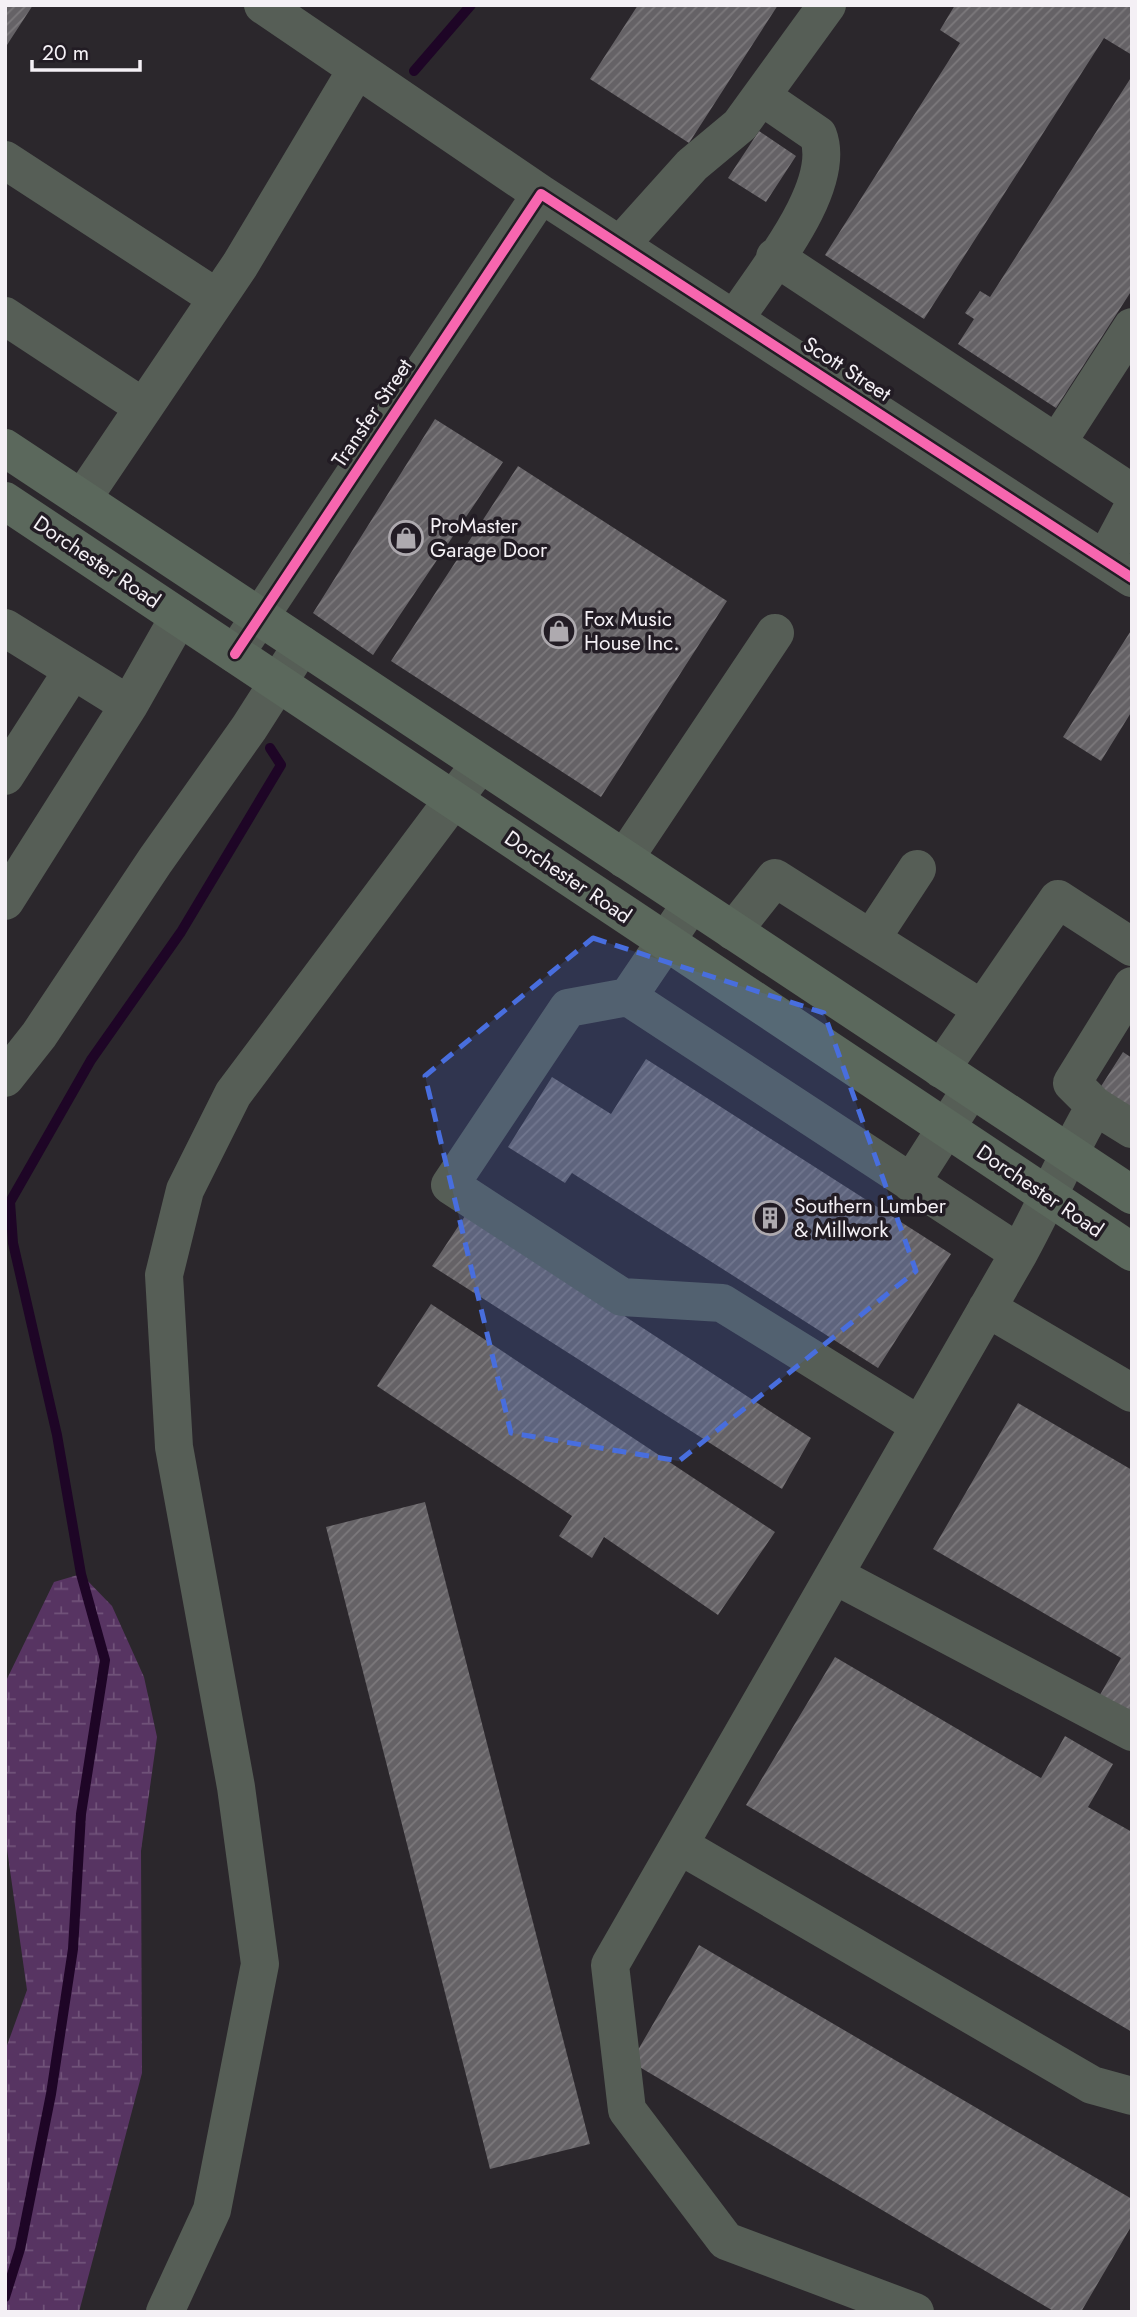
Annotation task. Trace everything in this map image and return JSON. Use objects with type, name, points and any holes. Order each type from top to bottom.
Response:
[{"type":"main road","name":"Dorchester Road","points":[[5,448],[1132,1195]]},
{"type":"main road","name":"Dorchester Road","points":[[5,501],[1132,1252]]},
{"type":"street","name":"Scott Street","points":[[263,5],[541,194],[1118,569]]},
{"type":"street","points":[[620,245],[692,164],[740,125],[827,5]]},
{"type":"street","points":[[82,499],[240,265],[357,69]]},
{"type":"street","points":[[735,319],[818,186],[821,144],[811,127],[761,96]]},
{"type":"street","points":[[5,160],[217,298]]},
{"type":"street","name":"Transfer Street","points":[[235,654],[541,194]]},
{"type":"street","points":[[775,257],[1132,492]]},
{"type":"street","points":[[5,316],[143,407]]},
{"type":"street","points":[[1057,443],[1132,327]]},
{"type":"street","points":[[1118,569],[1132,509]]},
{"type":"street","points":[[5,901],[129,705],[179,617]]},
{"type":"street","points":[[5,628],[129,705]]},
{"type":"street","points":[[624,859],[775,633]]},
{"type":"street","points":[[5,1078],[39,1035],[155,861],[249,728],[302,645]]},
{"type":"street","points":[[5,776],[73,670]]},
{"type":"street","points":[[165,2312],[212,2210],[260,1964],[236,1787],[174,1447],[164,1275],[185,1190],[233,1094],[480,764]]},
{"type":"street","points":[[871,939],[917,869]]},
{"type":"street","points":[[733,931],[775,878],[982,1009]]},
{"type":"street","points":[[911,1183],[945,1128],[956,1079],[982,1009],[1058,899],[1132,947]]},
{"type":"street","points":[[628,997],[691,904]]},
{"type":"street","points":[[1132,986],[1072,1083],[1096,1106],[1132,1129]]},
{"type":"street","points":[[919,1425],[722,1303],[622,1297],[450,1185],[568,1008],[628,997],[1019,1253]]},
{"type":"street","points":[[915,2312],[726,2241],[627,2110],[610,1965],[1019,1253],[1049,1197],[1067,1153],[1096,1106]]},
{"type":"street","points":[[987,1308],[1132,1393]]},
{"type":"street","points":[[834,1575],[1132,1732]]},
{"type":"street","points":[[679,1845],[1092,2085],[1132,2096]]},
{"type":"highlighted area","points":[[593,938],[824,1013],[916,1271],[679,1461],[511,1433],[425,1076]]},
{"type":"green space","points":[[81,1574],[112,1606],[144,1677],[157,1737],[141,1851],[142,2073],[79,2312],[5,2312],[5,2051],[27,1990],[5,1835],[5,1683],[54,1582]]},
{"type":"building","points":[[5,5],[33,5],[5,48]]},
{"type":"building","points":[[638,5],[778,5],[689,143],[590,79]]},
{"type":"building","points":[[955,5],[1132,5],[1132,55],[1104,38],[924,319],[825,255],[960,43],[940,30]]},
{"type":"building","points":[[1132,76],[1132,290],[1056,408],[958,344],[974,319],[965,313],[980,291],[990,297]]},
{"type":"building","points":[[759,131],[796,156],[766,202],[728,178]]},
{"type":"building","name":"ProMaster Garage Door","points":[[435,419],[503,462],[373,655],[313,613]]},
{"type":"building","name":"Fox Music House Inc.","points":[[518,466],[727,601],[601,797],[391,661]]},
{"type":"building","points":[[1132,629],[1132,711],[1101,761],[1063,737]]},
{"type":"building","points":[[1123,1052],[1132,1058],[1132,1112],[1098,1091]]},
{"type":"building","name":"Southern Lumber & Millwork","points":[[646,1059],[951,1254],[878,1368],[572,1173],[565,1183],[508,1147],[552,1077],[611,1114]]},
{"type":"building","points":[[467,1213],[811,1438],[782,1489],[432,1266]]},
{"type":"building","points":[[431,1304],[775,1532],[718,1615],[604,1537],[592,1558],[559,1536],[572,1516],[377,1386]]},
{"type":"building","points":[[1018,1403],[1132,1470],[1132,1720],[1097,1700],[1121,1658],[933,1549]]},
{"type":"building","points":[[425,1502],[590,2144],[490,2169],[326,1527]]},
{"type":"building","points":[[835,1657],[1041,1778],[1065,1736],[1113,1764],[1088,1807],[1132,1832],[1132,2032],[746,1805]]},
{"type":"building","points":[[699,1945],[1132,2199],[1132,2225],[1081,2312],[1055,2312],[631,2062]]},
{"type":"waterway","points":[[414,71],[471,5]]},
{"type":"waterway","points":[[5,2297],[20,2249],[51,2094],[73,1949],[81,1814],[105,1660],[81,1574],[57,1435],[13,1243],[10,1202],[91,1060],[181,932],[281,765],[270,748]]},
{"type":"cycle path","points":[[235,654],[541,194],[1132,578]]},
{"type":"place","name":"ProMaster Garage Door","points":[[406,538]]},
{"type":"place","name":"Fox Music House Inc.","points":[[559,631]]},
{"type":"place","name":"Southern Lumber & Millwork","points":[[770,1218]]}]
